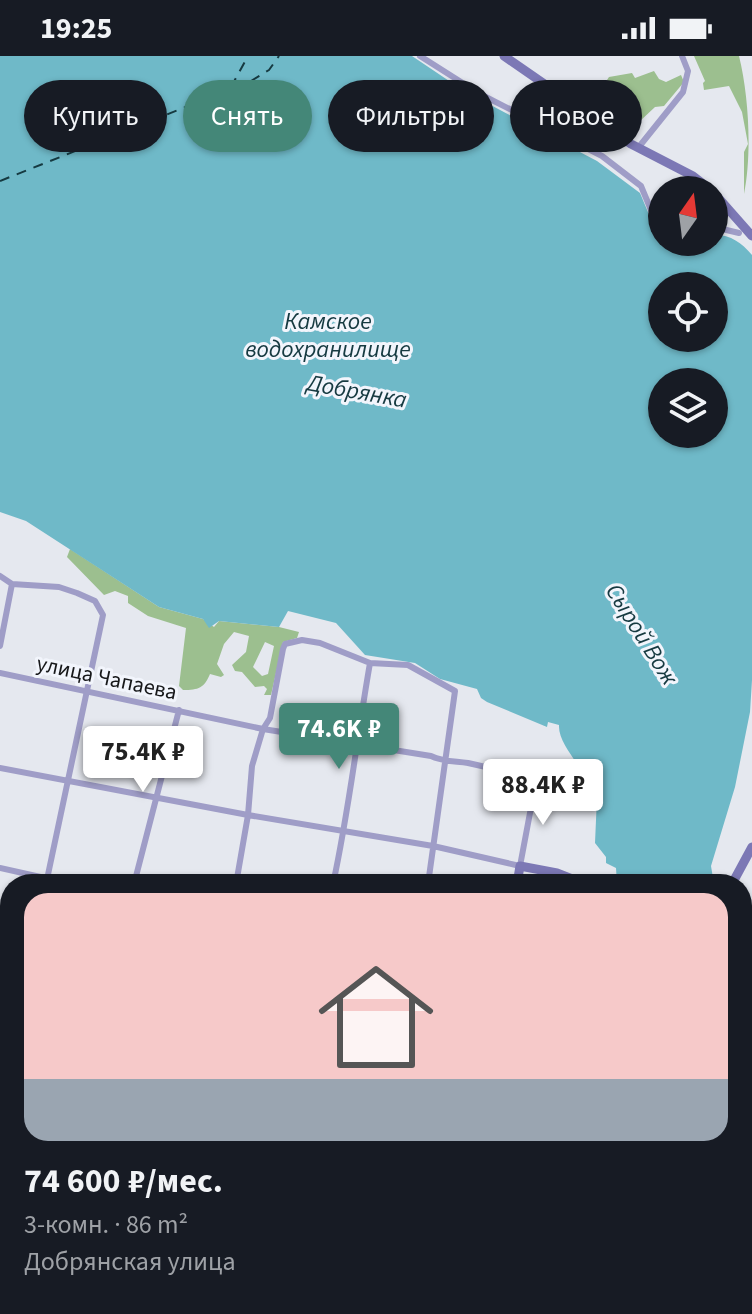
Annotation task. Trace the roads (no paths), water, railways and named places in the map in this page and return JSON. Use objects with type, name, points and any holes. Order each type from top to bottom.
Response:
[{"type":"street","points":[[420,56],[480,94],[609,160],[641,186],[648,203]]},
{"type":"street","points":[[504,56],[539,80]]},
{"type":"street","points":[[642,143],[683,92],[688,71],[682,56]]},
{"type":"street","points":[[642,150],[693,176]]},
{"type":"street","points":[[728,209],[752,236]]},
{"type":"street","points":[[728,230],[739,233]]},
{"type":"street","points":[[0,576],[12,584],[59,587],[77,593],[95,601],[103,615],[49,874]]},
{"type":"street","points":[[0,646],[12,584]]},
{"type":"street","points":[[238,874],[248,815],[252,766],[263,729],[270,718],[285,644],[302,640],[320,643],[370,663],[408,665],[455,691],[429,874]]},
{"type":"street","points":[[335,874],[370,663]]},
{"type":"street","name":"улица Чапаева","points":[[0,673],[263,729],[431,756],[446,763],[463,762],[536,781],[520,866]]},
{"type":"street","points":[[137,874],[179,710]]},
{"type":"street","points":[[0,768],[433,846],[560,874]]},
{"type":"street","points":[[737,874],[752,847]]},
{"type":"street","points":[[519,874],[520,866]]},
{"type":"street","points":[[0,868],[22,874]]},
{"type":"water","name":"Камское водохранилище","points":[[0,56],[412,56],[448,80],[328,80],[328,152],[494,152],[494,107],[510,115],[510,152],[580,152],[640,193],[648,212],[648,256],[728,256],[728,237],[752,255],[750,712],[735,787],[711,866],[712,874],[616,874],[616,868],[606,863],[606,857],[595,843],[597,797],[587,774],[583,775],[564,744],[559,725],[548,722],[547,727],[487,702],[477,689],[440,679],[415,663],[365,655],[336,623],[288,611],[279,627],[219,621],[209,628],[203,619],[159,607],[26,521],[0,512]]},
{"type":"water label","name":"Добрянка","points":[[357,391]]},
{"type":"water label","name":"Сырой Вож","points":[[642,634]]}]
